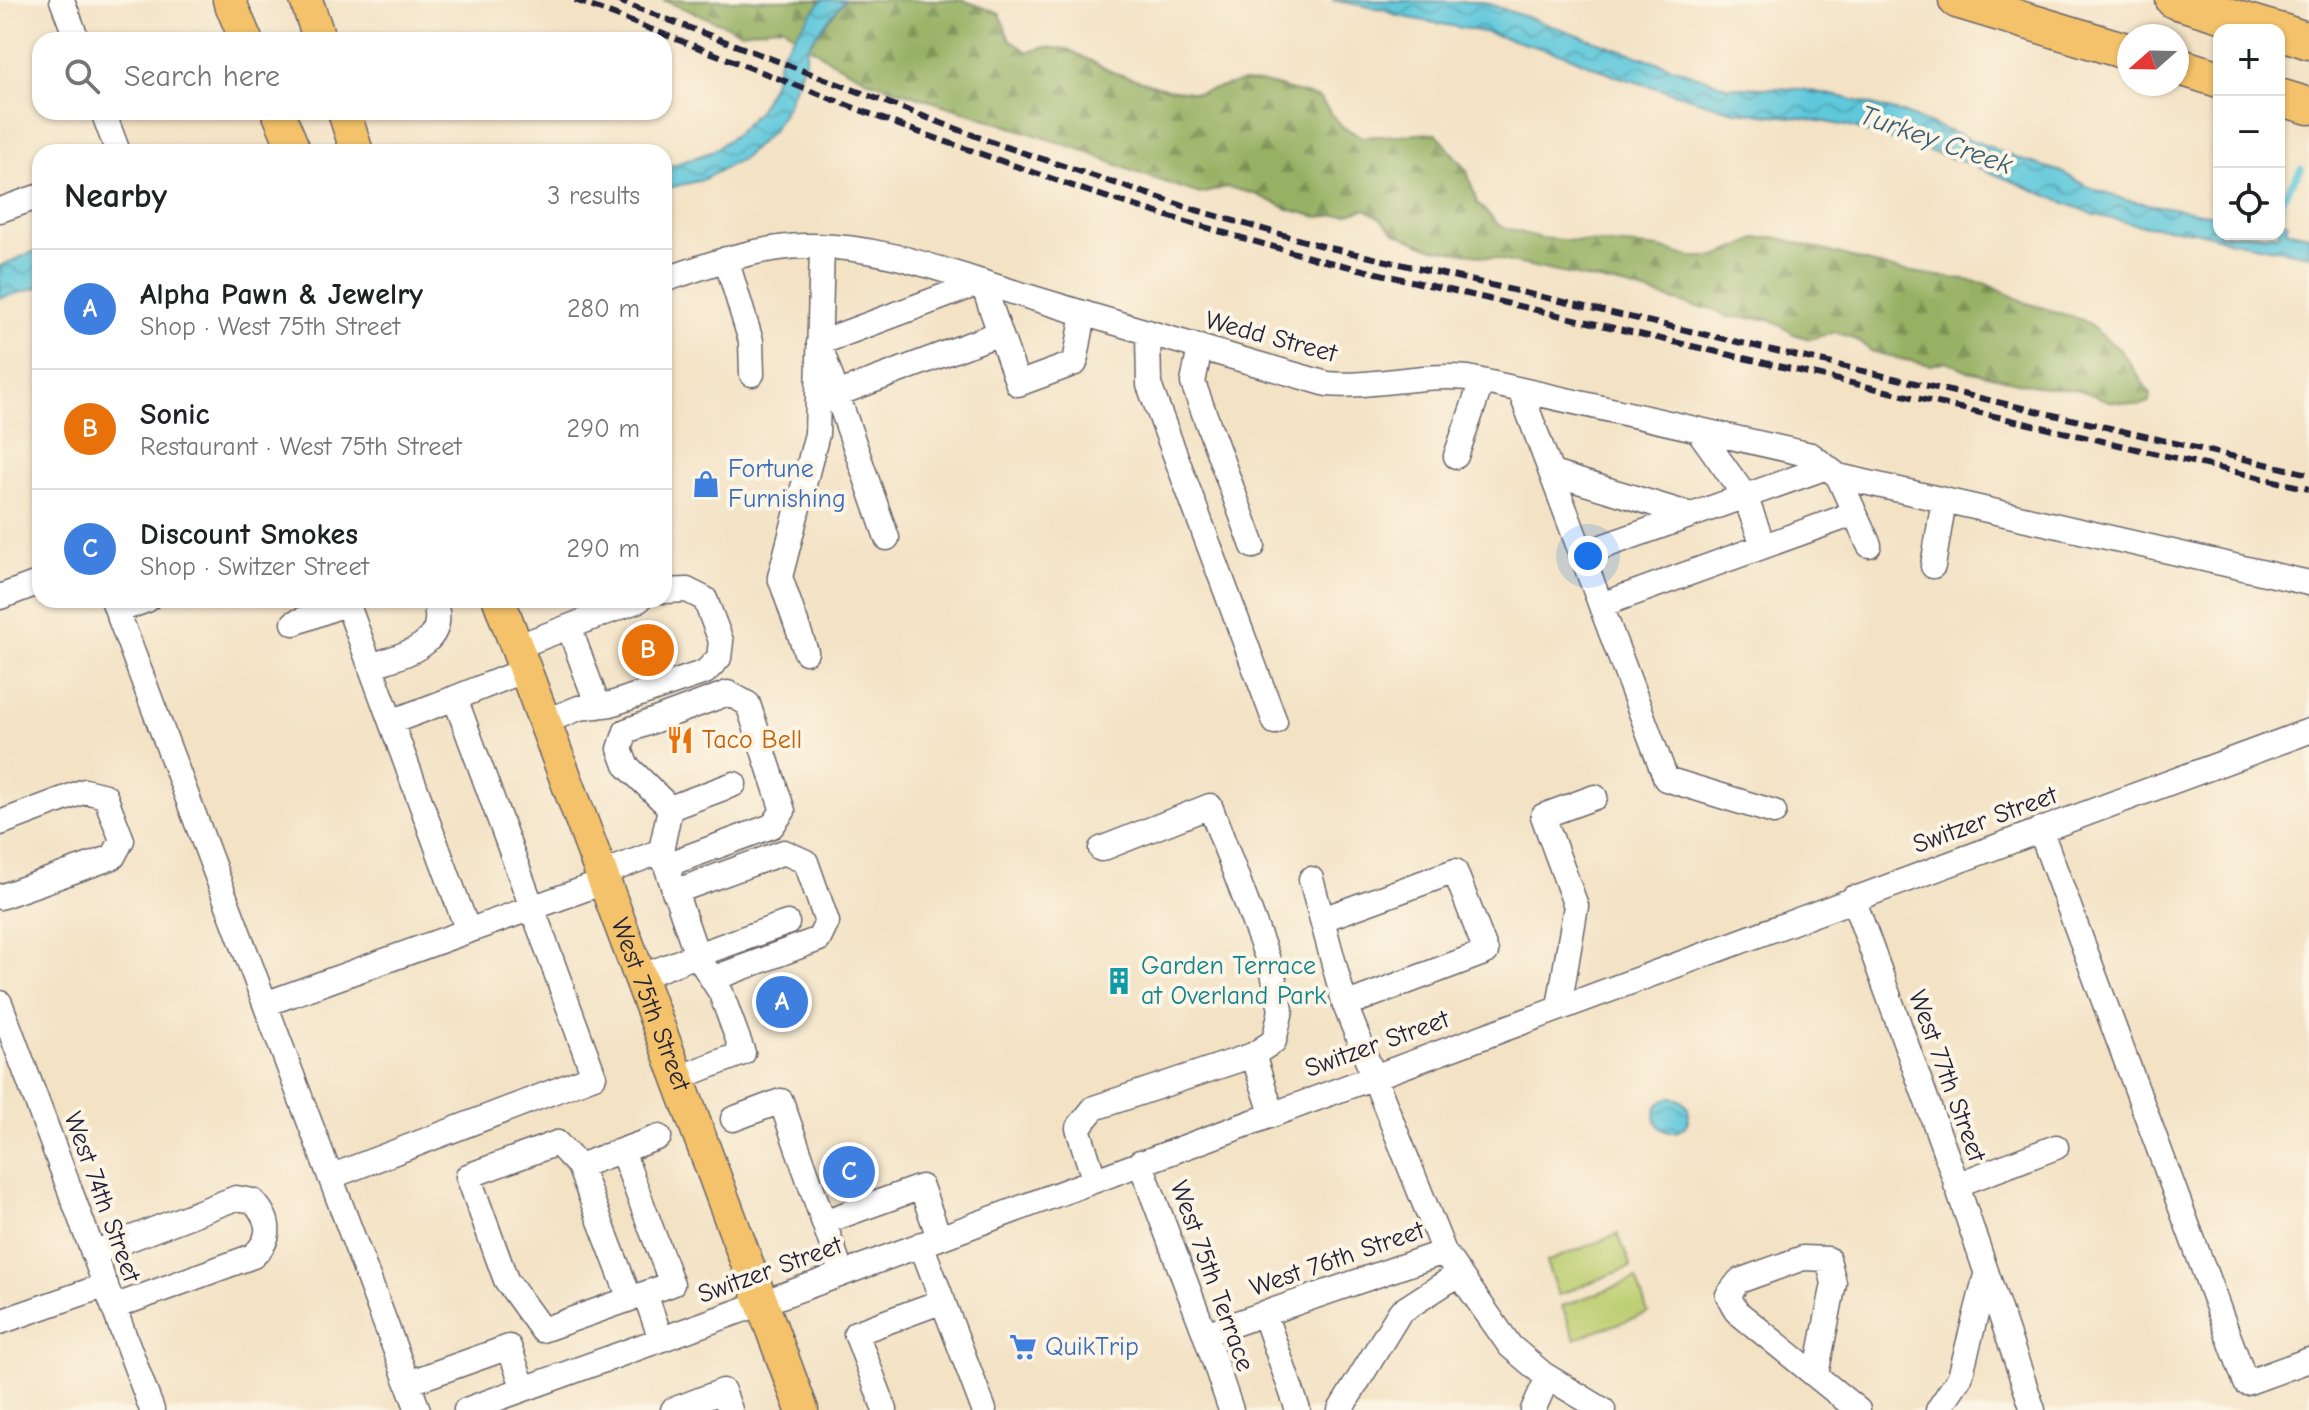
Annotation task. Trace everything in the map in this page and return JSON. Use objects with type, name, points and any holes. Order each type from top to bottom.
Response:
[{"type":"highway","points":[[1957,0],[2117,48]]},
{"type":"highway","points":[[2174,0],[2253,24]]},
{"type":"highway","points":[[2285,34],[2309,41]]},
{"type":"highway","points":[[2189,70],[2213,77]]},
{"type":"highway","points":[[2285,99],[2309,106]]},
{"type":"main road","points":[[229,0],[243,32]]},
{"type":"main road","points":[[306,0],[317,32]]},
{"type":"main road","points":[[281,120],[292,144]]},
{"type":"main road","points":[[347,120],[354,144]]},
{"type":"main road","name":"West 75th Street","points":[[502,608],[802,1410]]},
{"type":"street","points":[[62,0],[74,32]]},
{"type":"street","points":[[106,120],[115,144]]},
{"type":"street","points":[[0,210],[32,199]]},
{"type":"street","points":[[806,652],[780,577],[817,434],[822,247]]},
{"type":"street","name":"Wedd Street","points":[[672,277],[757,251],[849,247],[892,256],[1327,384],[1354,386],[1441,375],[1482,381],[1811,455],[1832,471],[1944,500],[2309,583]]},
{"type":"street","points":[[726,259],[751,341],[752,374]]},
{"type":"street","points":[[819,343],[982,282],[1018,384],[1075,363],[1084,313]]},
{"type":"street","points":[[1148,332],[1149,385],[1275,722]]},
{"type":"street","points":[[837,394],[1000,333]]},
{"type":"street","points":[[819,343],[887,538]]},
{"type":"street","points":[[1200,347],[1193,383],[1253,546]]},
{"type":"street","points":[[1456,456],[1482,381]]},
{"type":"street","points":[[1520,390],[1666,779],[1774,812]]},
{"type":"street","points":[[1698,430],[1745,496],[1763,545]]},
{"type":"street","points":[[1582,554],[1745,496],[1832,471],[1869,545]]},
{"type":"street","points":[[1552,473],[1691,515]]},
{"type":"street","points":[[1933,566],[1944,500]]},
{"type":"street","points":[[1601,605],[1842,518],[1853,511]]},
{"type":"street","points":[[0,597],[32,585]]},
{"type":"street","points":[[544,722],[579,708],[611,704],[705,672],[719,658],[721,641],[705,599],[687,590],[672,591]]},
{"type":"street","points":[[116,608],[418,1410]]},
{"type":"street","points":[[294,623],[329,608]]},
{"type":"street","points":[[349,608],[468,931]]},
{"type":"street","points":[[371,666],[421,648],[436,631],[437,608]]},
{"type":"street","points":[[391,722],[455,698],[569,627],[618,608]]},
{"type":"street","points":[[569,627],[598,706]]},
{"type":"street","points":[[265,1004],[533,908],[603,878],[772,826],[783,811],[748,704],[728,693],[626,731],[620,749],[626,765],[670,808]]},
{"type":"street","points":[[330,1177],[594,1076],[455,698]]},
{"type":"street","name":"Switzer Street","points":[[466,1410],[2309,731]]},
{"type":"street","points":[[670,808],[734,784]]},
{"type":"street","points":[[0,823],[85,791],[105,796],[122,840],[113,857],[0,897]]},
{"type":"street","points":[[1559,1007],[1576,906],[1543,816],[1595,797]]},
{"type":"street","points":[[1094,1179],[1078,1128],[1094,1108],[1253,1055],[1274,1041],[1281,1010],[1273,973],[1210,806],[1101,849]]},
{"type":"street","points":[[670,808],[663,858],[697,955],[721,993],[743,1053],[678,1078]]},
{"type":"street","points":[[2040,829],[2246,1383],[2309,1360]]},
{"type":"street","points":[[674,892],[784,852],[806,862],[827,922],[819,939],[712,979]]},
{"type":"street","points":[[1323,919],[1455,871],[1486,952],[1345,1005]]},
{"type":"street","name":"West 76th Street","points":[[1205,1334],[1444,1252],[1345,1005],[1311,879]]},
{"type":"street","name":"West 77th Street","points":[[1853,898],[2033,1410]]},
{"type":"street","points":[[640,977],[787,923]]},
{"type":"street","name":"West 74th Street","points":[[0,1003],[152,1410]]},
{"type":"street","points":[[1253,1055],[1272,1113]]},
{"type":"street","points":[[733,1119],[781,1101],[842,1274]]},
{"type":"street","points":[[579,1166],[659,1137]]},
{"type":"street","points":[[622,1151],[672,1284],[637,1296],[542,1330],[506,1280],[468,1176],[557,1143],[579,1166],[637,1296],[661,1339]]},
{"type":"street","points":[[1956,1185],[2056,1147]]},
{"type":"street","name":"West 75th Terrace","points":[[1140,1162],[1231,1410]]},
{"type":"street","points":[[824,1222],[921,1187],[943,1301],[984,1410]]},
{"type":"street","points":[[0,1322],[110,1296],[253,1256],[263,1247],[268,1233],[266,1219],[253,1201],[236,1198],[93,1253]]},
{"type":"street","points":[[1444,1252],[1510,1346],[1548,1377],[1599,1409]]},
{"type":"street","points":[[1816,1375],[1834,1283],[1828,1259],[1803,1258],[1739,1281],[1728,1295],[1736,1311],[1858,1410]]},
{"type":"street","points":[[1340,1410],[1400,1312],[1459,1274]]},
{"type":"street","points":[[1938,1410],[1960,1377],[1986,1275]]},
{"type":"street","points":[[885,1410],[856,1333],[943,1301]]},
{"type":"street","points":[[1264,1313],[1298,1410]]},
{"type":"street","points":[[408,1383],[509,1347],[524,1389]]},
{"type":"street","points":[[1533,1410],[1548,1377]]},
{"type":"street","points":[[673,1410],[723,1391],[730,1410]]},
{"type":"green space","points":[[663,0],[963,0],[1000,14],[1009,38],[1028,52],[1045,47],[1068,49],[1112,72],[1168,89],[1198,93],[1242,82],[1264,83],[1319,98],[1341,126],[1362,137],[1436,133],[1467,171],[1477,203],[1500,226],[1540,238],[1660,248],[1690,257],[1716,257],[1759,238],[1779,238],[1893,269],[1984,283],[2027,303],[2083,320],[2121,351],[2150,393],[2149,402],[2141,405],[2109,401],[2080,390],[2036,386],[1968,371],[1946,361],[1930,365],[1896,358],[1871,351],[1857,340],[1836,332],[1810,339],[1794,334],[1770,319],[1727,317],[1711,308],[1696,307],[1628,287],[1431,248],[1395,233],[1365,209],[1318,217],[1228,187],[1200,194],[1082,150],[870,81],[832,62],[782,26],[742,32]]},
{"type":"green space","points":[[1618,1234],[1631,1267],[1558,1295],[1546,1262]]},
{"type":"green space","points":[[1636,1279],[1648,1313],[1575,1339],[1562,1306]]},
{"type":"water","points":[[822,0],[845,0],[808,45],[788,104],[773,130],[742,159],[702,180],[672,187],[672,165],[711,152],[736,134],[758,111],[772,86],[781,53]]},
{"type":"water","name":"Turkey Creek","points":[[1332,0],[1483,2],[1729,87],[1801,89],[1846,98],[1902,113],[2062,172],[2086,186],[2125,200],[2213,215],[2213,236],[2095,215],[1970,164],[1847,126],[1734,111],[1610,74],[1572,57],[1484,32],[1398,16],[1386,10]]},
{"type":"water","points":[[2285,221],[2288,223],[2286,230],[2309,235],[2309,255],[2228,240],[2285,240]]},
{"type":"water","points":[[32,252],[32,289],[0,298],[0,266]]},
{"type":"water","points":[[1672,1098],[1684,1103],[1689,1115],[1684,1127],[1672,1132],[1660,1127],[1655,1115],[1660,1103]]},
{"type":"waterway","points":[[2285,195],[2301,169]]},
{"type":"railway","points":[[575,0],[658,32]]},
{"type":"railway","points":[[616,0],[994,143],[1196,210],[1322,246],[2309,474]]},
{"type":"railway","points":[[672,37],[904,127],[1090,192],[1316,259],[2309,489]]},
{"type":"place","name":"Fortune Furnishing","points":[[706,484]]},
{"type":"place","name":"Sonic","points":[[648,650]]},
{"type":"place","name":"Taco Bell","points":[[680,740]]},
{"type":"place","name":"Garden Terrace at Overland Park","points":[[1119,981]]},
{"type":"place","name":"Alpha Pawn & Jewelry","points":[[782,1002]]},
{"type":"place","name":"Discount Smokes","points":[[849,1172]]},
{"type":"place","name":"QuikTrip","points":[[1023,1347]]}]
